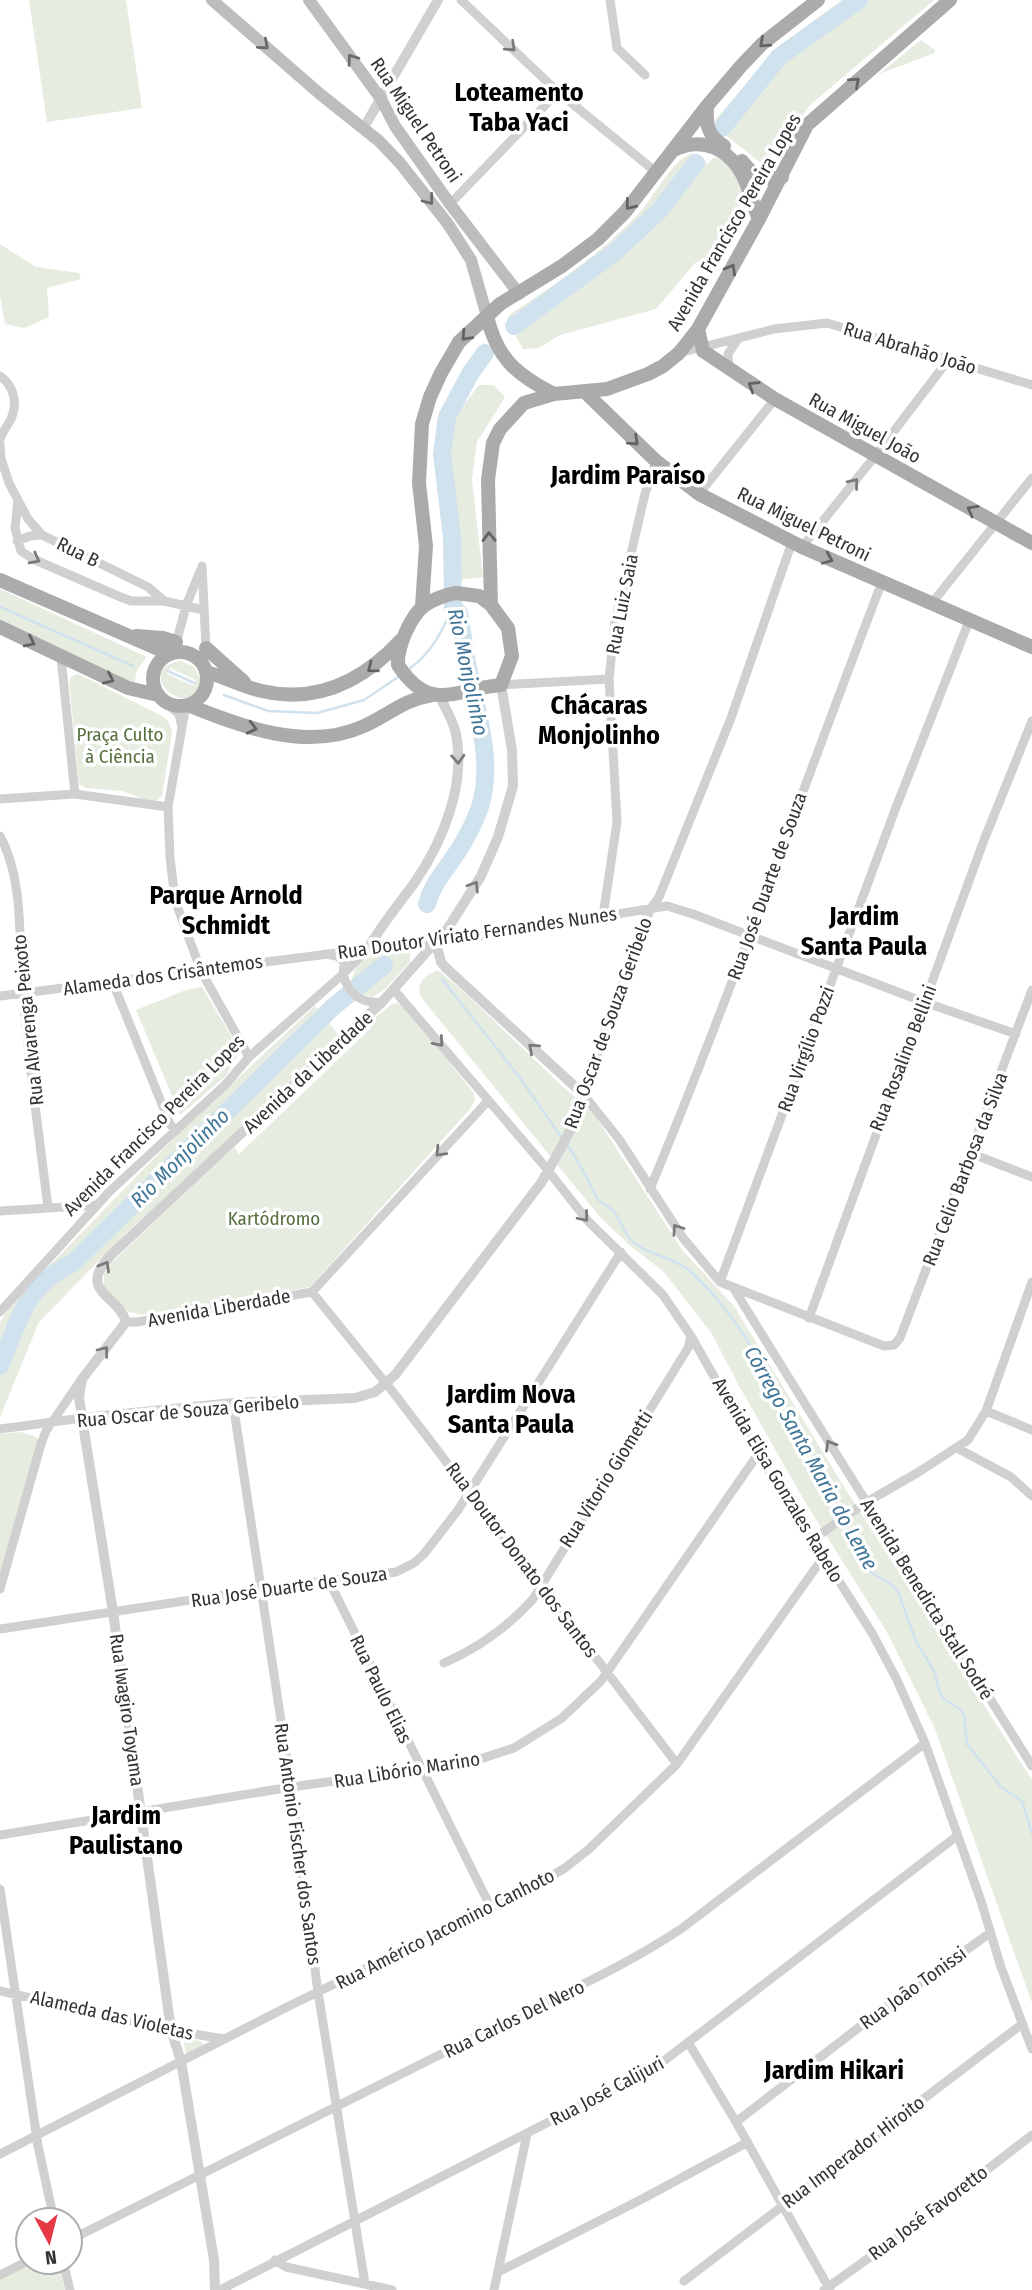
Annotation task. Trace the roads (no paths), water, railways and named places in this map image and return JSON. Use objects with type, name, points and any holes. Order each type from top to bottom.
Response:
[{"type":"main road","points":[[212,0],[379,141],[400,163],[464,247],[477,274],[492,336],[504,359],[531,382],[554,394]]},
{"type":"main road","name":"Rua Miguel Petroni","points":[[309,0],[381,99],[395,126],[450,204],[519,294]]},
{"type":"main road","points":[[0,580],[127,636],[192,655],[205,668],[251,687],[303,694],[335,687],[361,676],[402,639],[422,607],[426,546],[419,483],[422,424],[430,397],[459,342],[500,304],[562,266],[598,239],[625,212],[707,106],[762,44],[818,0]]},
{"type":"main road","name":"Avenida Francisco Pereira Lopes","points":[[491,605],[488,480],[493,443],[505,423],[524,403],[554,394],[607,389],[648,374],[679,353],[698,329],[760,219],[807,125],[950,0]]},
{"type":"main road","points":[[707,106],[706,126],[713,139],[734,152],[756,176],[766,180],[782,177]]},
{"type":"main road","points":[[379,141],[390,135],[395,126]]},
{"type":"main road","points":[[672,151],[681,146],[699,143],[728,156],[745,179],[760,219]]},
{"type":"main road","points":[[698,329],[700,347]]},
{"type":"main road","name":"Rua Miguel João","points":[[700,347],[729,370],[775,399],[1032,543]]},
{"type":"main road","name":"Rua Miguel Petroni","points":[[586,393],[656,461],[699,494],[797,545],[1032,648]]},
{"type":"main road","points":[[402,639],[398,665],[409,682],[425,693],[461,694],[494,685],[512,656],[508,628],[491,605],[479,596],[456,593],[443,596],[422,607]]},
{"type":"main road","points":[[0,627],[133,690],[161,698],[172,705],[187,705],[248,728],[283,735],[319,736],[348,732],[365,726],[400,705],[438,694]]},
{"type":"main road","points":[[206,648],[251,687]]},
{"type":"main road","points":[[161,698],[153,680],[154,671],[173,650]]},
{"type":"main road","points":[[187,705],[202,695],[207,680],[205,668]]},
{"type":"street","points":[[363,129],[438,0]]},
{"type":"street","points":[[461,0],[558,92],[656,172]]},
{"type":"street","points":[[610,0],[617,48],[645,75]]},
{"type":"street","points":[[450,204],[558,92]]},
{"type":"street","name":"Rua Abrahão João","points":[[679,353],[785,327],[827,323],[1032,386]]},
{"type":"street","points":[[729,370],[728,354],[739,338]]},
{"type":"street","points":[[797,545],[876,456],[949,359]]},
{"type":"street","name":"Rua B","points":[[0,376],[11,386],[14,394],[10,419],[2,430],[1,458],[9,483],[28,519],[42,535],[148,587],[164,601],[204,610]]},
{"type":"street","points":[[699,494],[775,399]]},
{"type":"street","name":"Rua Luiz Saia","points":[[603,916],[617,822],[609,679],[615,622],[645,494],[656,461]]},
{"type":"street","points":[[932,603],[1032,478]]},
{"type":"street","points":[[18,500],[15,516],[17,541],[21,551],[33,559],[131,601],[164,601]]},
{"type":"street","points":[[17,541],[42,535]]},
{"type":"street","name":"Rua Oscar de Souza Geribelo","points":[[0,1429],[82,1418],[233,1404],[355,1398],[375,1392],[387,1384],[548,1171],[574,1122],[585,1083],[651,908],[659,897],[731,718],[797,545]]},
{"type":"street","points":[[173,650],[202,566],[205,668]]},
{"type":"street","name":"Rua José Duarte de Souza","points":[[650,1189],[692,1089],[882,582]]},
{"type":"street","name":"Rua Virgílio Pozzi","points":[[720,1282],[970,621]]},
{"type":"street","points":[[61,657],[75,794]]},
{"type":"street","points":[[609,679],[494,685],[512,750],[513,786],[498,837],[481,876],[436,943],[441,962],[583,1094],[619,1139],[683,1238],[720,1282],[809,1318]]},
{"type":"street","points":[[368,949],[426,863],[441,833],[456,789],[459,763],[456,733],[438,694]]},
{"type":"street","points":[[161,698],[179,715],[183,729]]},
{"type":"street","points":[[187,705],[168,807],[175,900],[201,971],[249,1057]]},
{"type":"street","name":"Rua Rosalino Bellini","points":[[809,1318],[984,840],[1032,721]]},
{"type":"street","points":[[0,799],[75,794],[168,807]]},
{"type":"street","name":"Rua Alvarenga Peixoto","points":[[0,836],[9,853],[17,904],[23,993],[48,1207]]},
{"type":"street","name":"Rua Doutor Viriato Fernandes Nunes","points":[[325,954],[436,943],[667,906],[1016,1034]]},
{"type":"street","name":"Avenida da Liberdade","points":[[126,1322],[120,1311],[103,1294],[98,1283],[104,1262],[394,990],[436,943]]},
{"type":"street","name":"Avenida Francisco Pereira Lopes","points":[[0,1312],[97,1205],[153,1149],[176,1131],[226,1084],[249,1057],[368,949]]},
{"type":"street","name":"Rua Doutor Viriato Fernandes Nunes","points":[[325,954],[337,956],[344,962],[343,974]]},
{"type":"street","name":"Alameda dos Crisântemos","points":[[0,996],[325,954]]},
{"type":"street","points":[[343,974],[349,990],[360,1000],[378,1003]]},
{"type":"street","points":[[113,983],[170,1124],[176,1131]]},
{"type":"street","name":"Avenida Elisa Gonzales Rabelo","points":[[394,990],[595,1230],[658,1289],[691,1336],[758,1454],[872,1633],[897,1680],[925,1743],[1032,2049]]},
{"type":"street","name":"Rua Celio Barbosa da Silva","points":[[809,1318],[884,1346],[894,1345],[900,1338],[1032,990]]},
{"type":"street","name":"Avenida Liberdade","points":[[0,1589],[41,1444],[51,1424],[82,1379],[126,1322],[312,1292],[487,1102]]},
{"type":"street","points":[[970,1153],[1032,1177]]},
{"type":"street","points":[[0,1211],[97,1205]]},
{"type":"street","name":"Rua José Duarte de Souza","points":[[0,1629],[396,1572],[414,1563],[437,1540],[470,1492],[621,1252]]},
{"type":"street","points":[[812,1540],[854,1510],[968,1440],[986,1411],[1032,1282]]},
{"type":"street","name":"Avenida Benedicta Stall Sodré","points":[[734,1289],[865,1503],[910,1569],[1032,1766]]},
{"type":"street","name":"Rua Doutor Donato dos Santos","points":[[312,1292],[387,1384],[677,1764]]},
{"type":"street","name":"Rua Vitorio Giometti","points":[[444,1663],[477,1647],[522,1612],[541,1586],[688,1348],[691,1336]]},
{"type":"street","name":"Rua Iwagiro Toyama","points":[[82,1379],[79,1397],[113,1612],[171,2030],[181,2061],[214,2260],[215,2290]]},
{"type":"street","name":"Rua Antonio Fischer dos Santos","points":[[233,1404],[318,1992],[365,2284]]},
{"type":"street","points":[[986,1411],[1032,1430]]},
{"type":"street","points":[[957,1448],[1011,1477],[1032,1496]]},
{"type":"street","name":"Rua Libório Marino","points":[[0,1835],[290,1787],[421,1770],[491,1757],[525,1742],[562,1717],[594,1689],[758,1454]]},
{"type":"street","name":"Rua Américo Jacomino Canhoto","points":[[0,2154],[224,2039],[491,1908],[565,1868],[609,1831],[677,1764],[824,1556]]},
{"type":"street","name":"Rua Paulo Elias","points":[[329,1581],[491,1908]]},
{"type":"street","name":"Rua Carlos Del Nero","points":[[84,2232],[549,2000],[607,1974],[642,1954],[681,1929],[925,1743]]},
{"type":"street","name":"Rua José Calijuri","points":[[220,2290],[656,2067],[957,1836]]},
{"type":"street","points":[[0,1889],[36,2135],[51,2206]]},
{"type":"street","name":"Rua João Tonissi","points":[[736,2122],[875,2015],[990,1933]]},
{"type":"street","name":"Alameda das Violetas","points":[[0,1991],[171,2030],[224,2039]]},
{"type":"street","name":"Rua Imperador Hiroito","points":[[684,2281],[1023,2024]]},
{"type":"street","points":[[688,2042],[783,2205],[827,2289]]},
{"type":"street","points":[[494,2290],[527,2134]]},
{"type":"street","name":"Rua José Favoretto","points":[[827,2289],[1032,2135]]},
{"type":"street","points":[[498,2272],[644,2199],[746,2143]]},
{"type":"street","points":[[275,2260],[286,2267],[392,2290]]},
{"type":"waterway","name":"Rio Monjolinho","points":[[722,128],[779,57],[859,0]]},
{"type":"waterway","name":"Rio Monjolinho","points":[[514,326],[615,252],[659,211],[696,163]]},
{"type":"waterway","name":"Rio Monjolinho","points":[[427,904],[435,884],[466,838],[474,821],[479,810],[485,777],[481,727],[459,613],[453,607],[452,537],[442,454],[447,417],[470,374],[485,353]]},
{"type":"waterway","points":[[0,607],[133,666]]},
{"type":"waterway","points":[[409,669],[430,649],[453,607]]},
{"type":"waterway","points":[[168,671],[194,683]]},
{"type":"waterway","points":[[224,695],[268,711],[317,713],[364,700],[401,675]]},
{"type":"waterway","name":"Rio Monjolinho","points":[[0,1366],[19,1319],[34,1293],[44,1282],[73,1263],[333,1007],[384,965]]},
{"type":"waterway","name":"Córrego Santa Maria do Leme","points":[[442,979],[520,1078],[562,1138]]},
{"type":"waterway","name":"Córrego Santa Maria do Leme","points":[[566,1143],[598,1199],[614,1212],[630,1239],[643,1249],[676,1262],[691,1272],[733,1320],[804,1437],[842,1516]]},
{"type":"waterway","name":"Córrego Santa Maria do Leme","points":[[845,1522],[869,1571],[892,1585],[898,1592],[916,1641],[935,1673],[939,1691],[944,1699],[961,1710],[964,1716],[967,1744],[1001,1787],[1022,1801],[1032,1834]]},
{"type":"district","name":"Loteamento Taba Yaci","points":[[519,107]]},
{"type":"district","name":"Jardim Paraíso","points":[[628,475]]},
{"type":"district","name":"Chácaras Monjolinho","points":[[599,720]]},
{"type":"district","name":"Parque Arnold Schmidt","points":[[226,910]]},
{"type":"district","name":"Jardim Santa Paula","points":[[864,931]]},
{"type":"district","name":"Jardim Nova Santa Paula","points":[[511,1409]]},
{"type":"district","name":"Jardim Paulistano","points":[[126,1830]]},
{"type":"district","name":"Jardim Hikari","points":[[834,2070]]},
{"type":"park label","name":"Praça Culto à Ciência","points":[[120,745]]},
{"type":"park label","name":"Kartódromo","points":[[274,1218]]}]
